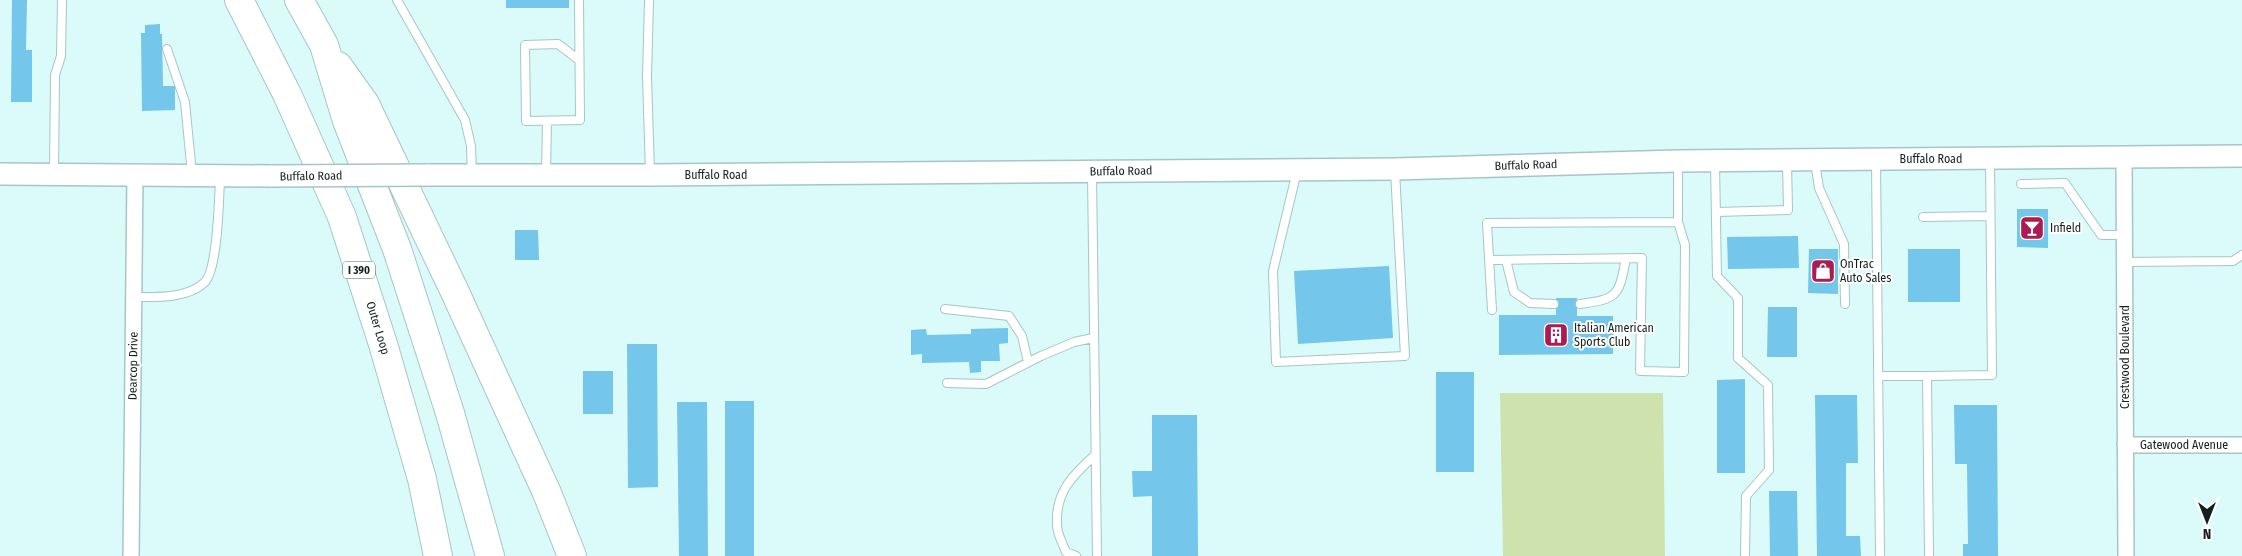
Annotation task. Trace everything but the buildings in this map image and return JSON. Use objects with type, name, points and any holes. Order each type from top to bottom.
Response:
[{"type":"highway","name":"Outer Loop","points":[[239,0],[287,94],[342,217],[383,344],[422,479],[438,556]]},
{"type":"highway","points":[[299,0],[324,45],[365,104],[458,298],[547,493],[572,556]]},
{"type":"highway","points":[[324,45],[347,121],[397,249],[442,386],[490,556]]},
{"type":"main road","name":"Buffalo Road","points":[[0,174],[272,176],[1092,172],[1395,169],[1678,161],[2242,156]]},
{"type":"street","name":"Crestwood Boulevard","points":[[2124,158],[2126,556]]},
{"type":"street","name":"Dearcop Drive","points":[[131,556],[136,175]]},
{"type":"street","name":"Gatewood Avenue","points":[[2125,445],[2242,445]]},
{"type":"lane","points":[[54,175],[55,75],[61,56],[62,0]]},
{"type":"lane","points":[[397,0],[466,120],[471,146],[472,174]]},
{"type":"lane","points":[[579,0],[580,120],[526,121],[525,45],[558,44],[579,60]]},
{"type":"lane","points":[[649,0],[647,77],[650,175]]},
{"type":"lane","points":[[166,49],[185,102],[192,176]]},
{"type":"lane","points":[[546,174],[547,120]]},
{"type":"lane","points":[[1878,376],[1992,375],[1990,159]]},
{"type":"lane","points":[[1716,212],[1788,210],[1787,160]]},
{"type":"lane","points":[[1815,160],[1819,188],[1844,244],[1845,304]]},
{"type":"lane","points":[[1876,160],[1880,556]]},
{"type":"lane","points":[[1489,260],[1642,258],[1640,371],[1684,372],[1685,245],[1678,222],[1678,161]]},
{"type":"lane","points":[[1715,161],[1717,276],[1738,298],[1738,358],[1768,384],[1769,470],[1746,496],[1744,556]]},
{"type":"lane","points":[[1298,169],[1273,271],[1276,362],[1405,356],[1395,169]]},
{"type":"lane","points":[[1092,172],[1097,556]]},
{"type":"lane","points":[[134,297],[165,297],[193,290],[205,283],[214,256],[220,176]]},
{"type":"lane","points":[[2021,184],[2065,183],[2102,235],[2124,235]]},
{"type":"lane","points":[[1923,217],[1990,216]]},
{"type":"lane","points":[[1492,310],[1487,223],[1678,222]]},
{"type":"lane","points":[[2124,262],[2233,261],[2242,255]]},
{"type":"lane","points":[[1580,304],[1606,300],[1611,296],[1620,286],[1626,258]]},
{"type":"lane","points":[[1506,260],[1514,292],[1530,303],[1554,304]]},
{"type":"lane","points":[[945,309],[1009,316],[1022,336],[1028,362]]},
{"type":"lane","points":[[947,383],[986,384],[1028,362],[1074,342],[1093,338]]},
{"type":"lane","points":[[1927,376],[1929,556]]},
{"type":"lane","points":[[1076,556],[1066,552],[1057,526],[1060,499],[1071,477],[1095,455]]},
{"type":"green space","points":[[1500,393],[1663,393],[1665,556],[1503,556]]},
{"type":"place","name":"Infield","points":[[2032,228]]},
{"type":"place","name":"OnTrac Auto Sales","points":[[1823,271]]},
{"type":"place","name":"Italian American Sports Club","points":[[1556,335]]}]
